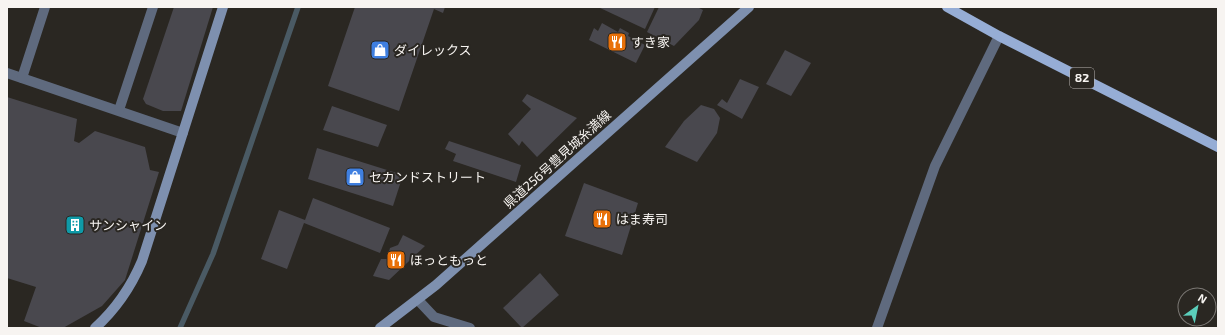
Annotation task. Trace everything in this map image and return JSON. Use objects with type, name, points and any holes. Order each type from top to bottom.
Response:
[{"type":"main road","points":[[95,328],[112,312],[136,275],[142,261],[223,7]]},
{"type":"main road","name":"県道256号豊見城糸満線","points":[[380,328],[418,300],[749,7]]},
{"type":"main road","name":"82","points":[[947,7],[999,36],[1218,147]]},
{"type":"street","points":[[22,78],[46,7]]},
{"type":"street","points":[[119,110],[153,7]]},
{"type":"street","points":[[877,328],[935,166],[999,36]]},
{"type":"street","points":[[7,73],[183,133]]},
{"type":"street","points":[[418,300],[434,317],[470,328]]},
{"type":"building","points":[[174,7],[213,7],[181,111],[163,111],[146,104],[143,99]]},
{"type":"building","name":"ダイレックス","points":[[355,7],[445,7],[443,13],[434,9],[399,111],[328,86]]},
{"type":"building","points":[[598,7],[655,7],[645,29]]},
{"type":"building","points":[[659,7],[697,7],[703,10],[699,20],[674,46],[647,32]]},
{"type":"building","name":"すき家","points":[[602,23],[618,32],[620,28],[629,33],[628,36],[645,45],[636,63],[589,40],[594,28],[598,31]]},
{"type":"building","points":[[785,50],[811,63],[791,96],[766,84]]},
{"type":"building","points":[[740,79],[759,87],[742,119],[717,105],[722,99],[727,103]]},
{"type":"building","points":[[527,94],[577,118],[537,157],[522,141],[519,146],[508,134],[531,109],[522,101]]},
{"type":"building","name":"サンシャイン","points":[[7,97],[77,119],[74,141],[79,143],[95,131],[145,147],[150,170],[159,172],[125,280],[102,306],[63,328],[42,328],[24,321],[36,287],[7,278]]},
{"type":"building","points":[[701,105],[714,109],[720,118],[717,133],[697,162],[665,147],[684,121]]},
{"type":"building","points":[[332,106],[387,125],[378,147],[323,130]]},
{"type":"building","points":[[449,141],[521,165],[516,182],[453,161],[456,154],[445,149]]},
{"type":"building","name":"セカンドストリート","points":[[317,148],[403,175],[393,206],[308,179]]},
{"type":"building","name":"はま寿司","points":[[584,183],[638,203],[622,255],[565,236]]},
{"type":"building","points":[[313,198],[390,228],[380,253],[304,223],[287,269],[261,259],[279,210],[305,220]]},
{"type":"building","points":[[403,235],[425,246],[389,280],[373,276],[381,259],[387,259],[390,248],[398,245]]},
{"type":"building","points":[[540,273],[559,295],[522,328],[503,308]]},
{"type":"waterway","points":[[180,328],[213,254],[298,7]]},
{"type":"place","name":"すき家","points":[[617,42]]},
{"type":"place","name":"ダイレックス","points":[[380,50]]},
{"type":"place","name":"セカンドストリート","points":[[355,177]]},
{"type":"place","name":"はま寿司","points":[[602,219]]},
{"type":"place","name":"サンシャイン","points":[[75,225]]},
{"type":"place","name":"ほっともっと","points":[[396,260]]}]
